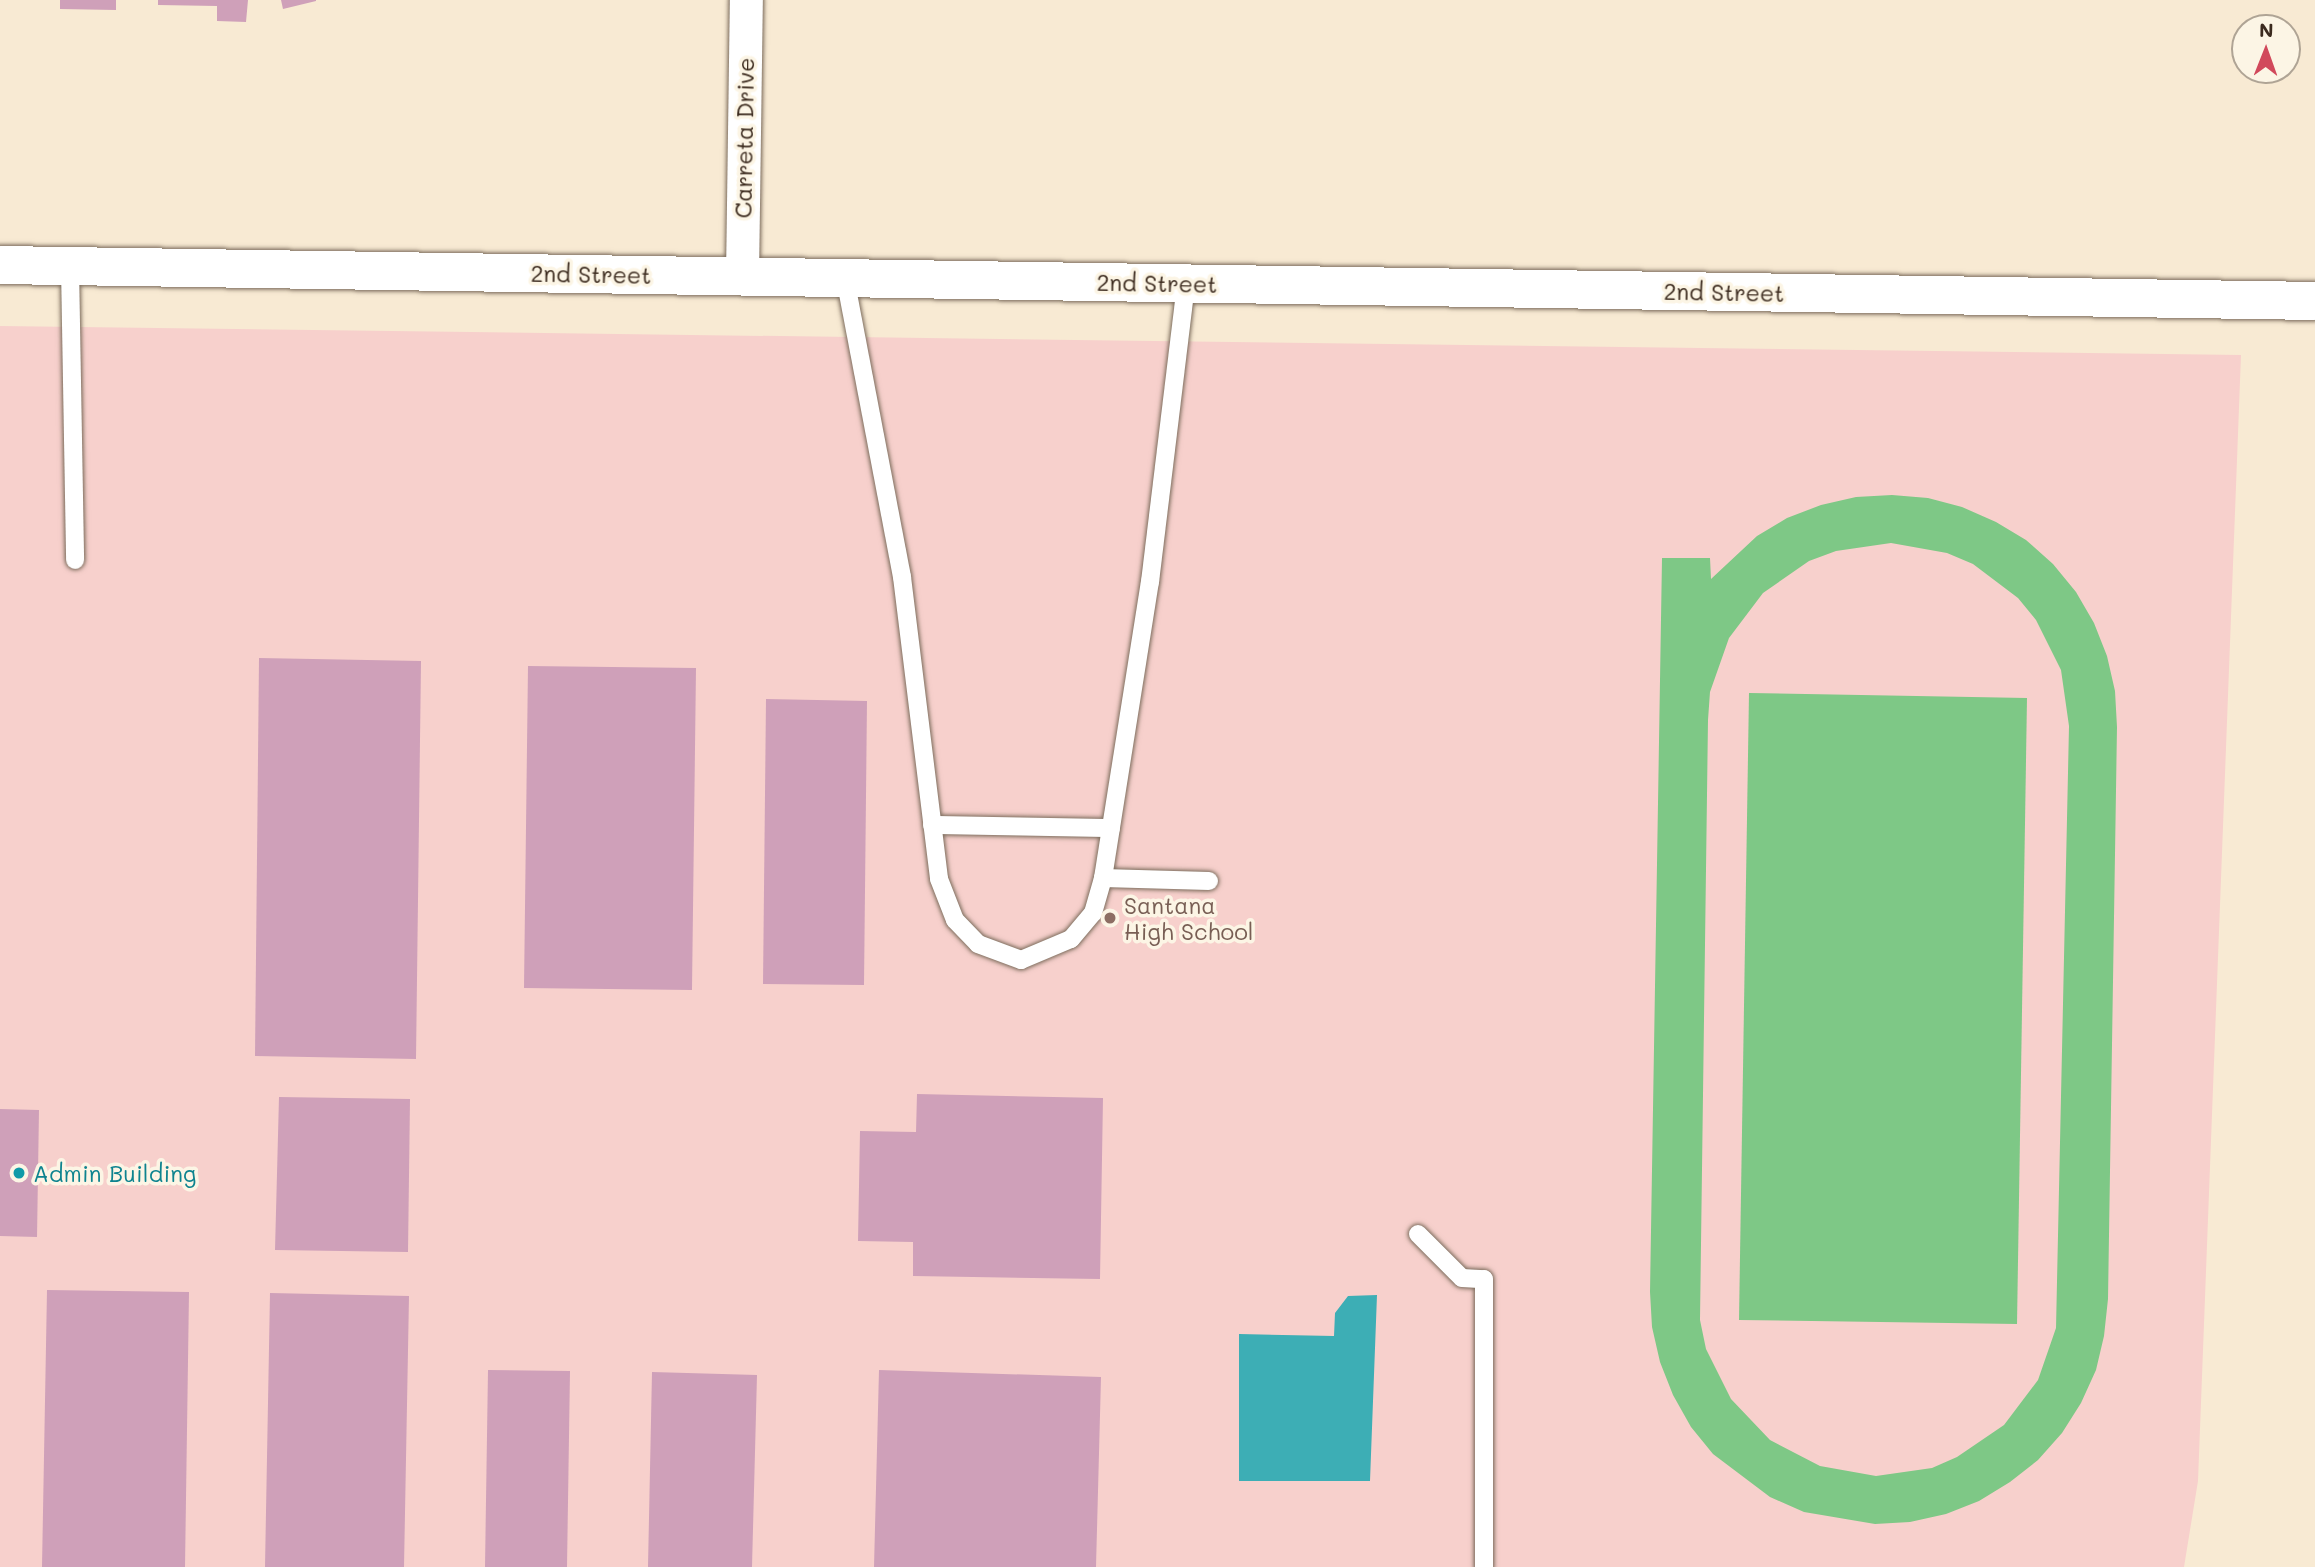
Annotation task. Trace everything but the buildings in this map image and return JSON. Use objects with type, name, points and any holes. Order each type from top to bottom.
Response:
[{"type":"street","name":"Carreta Drive","points":[[742,276],[747,0]]},
{"type":"street","name":"2nd Street","points":[[0,265],[2315,301]]},
{"type":"lane","points":[[71,267],[75,560]]},
{"type":"lane","points":[[845,278],[902,577],[939,879],[955,920],[978,944],[1021,960],[1071,939],[1093,913],[1103,878],[1150,582],[1186,284]]},
{"type":"lane","points":[[932,824],[1111,828]]},
{"type":"lane","points":[[1103,878],[1209,881]]},
{"type":"lane","points":[[1418,1234],[1462,1278],[1484,1279],[1484,1567]]},
{"type":"shaded area","name":"Santana High School","points":[[0,326],[2241,355],[2198,1481],[2184,1567],[0,1567]]},
{"type":"green space","points":[[1892,495],[1928,498],[1962,507],[1996,522],[2026,540],[2053,564],[2076,592],[2094,623],[2107,656],[2115,691],[2117,727],[2108,1299],[2104,1336],[2096,1370],[2081,1403],[2062,1433],[2038,1460],[2010,1482],[1979,1501],[1946,1514],[1910,1522],[1875,1524],[1804,1512],[1770,1497],[1713,1454],[1691,1427],[1673,1395],[1660,1362],[1652,1327],[1650,1292],[1662,558],[1710,558],[1711,579],[1757,536],[1787,518],[1821,505],[1856,497]],"holes":[[[1891,543],[1947,553],[1973,564],[2018,598],[2036,620],[2061,670],[2069,726],[2056,1328],[2038,1380],[2004,1425],[1957,1457],[1932,1468],[1876,1476],[1820,1466],[1770,1440],[1731,1399],[1706,1349],[1700,1320],[1710,692],[1729,638],[1763,593],[1809,561],[1836,551]]]},
{"type":"green space","points":[[1749,693],[2027,698],[2017,1324],[1739,1320]]},
{"type":"water","points":[[1377,1295],[1370,1481],[1239,1481],[1239,1334],[1334,1336],[1335,1313],[1348,1296]]},
{"type":"place","name":"Santana High School","points":[[1110,918]]},
{"type":"place","name":"Admin Building","points":[[19,1173]]}]
